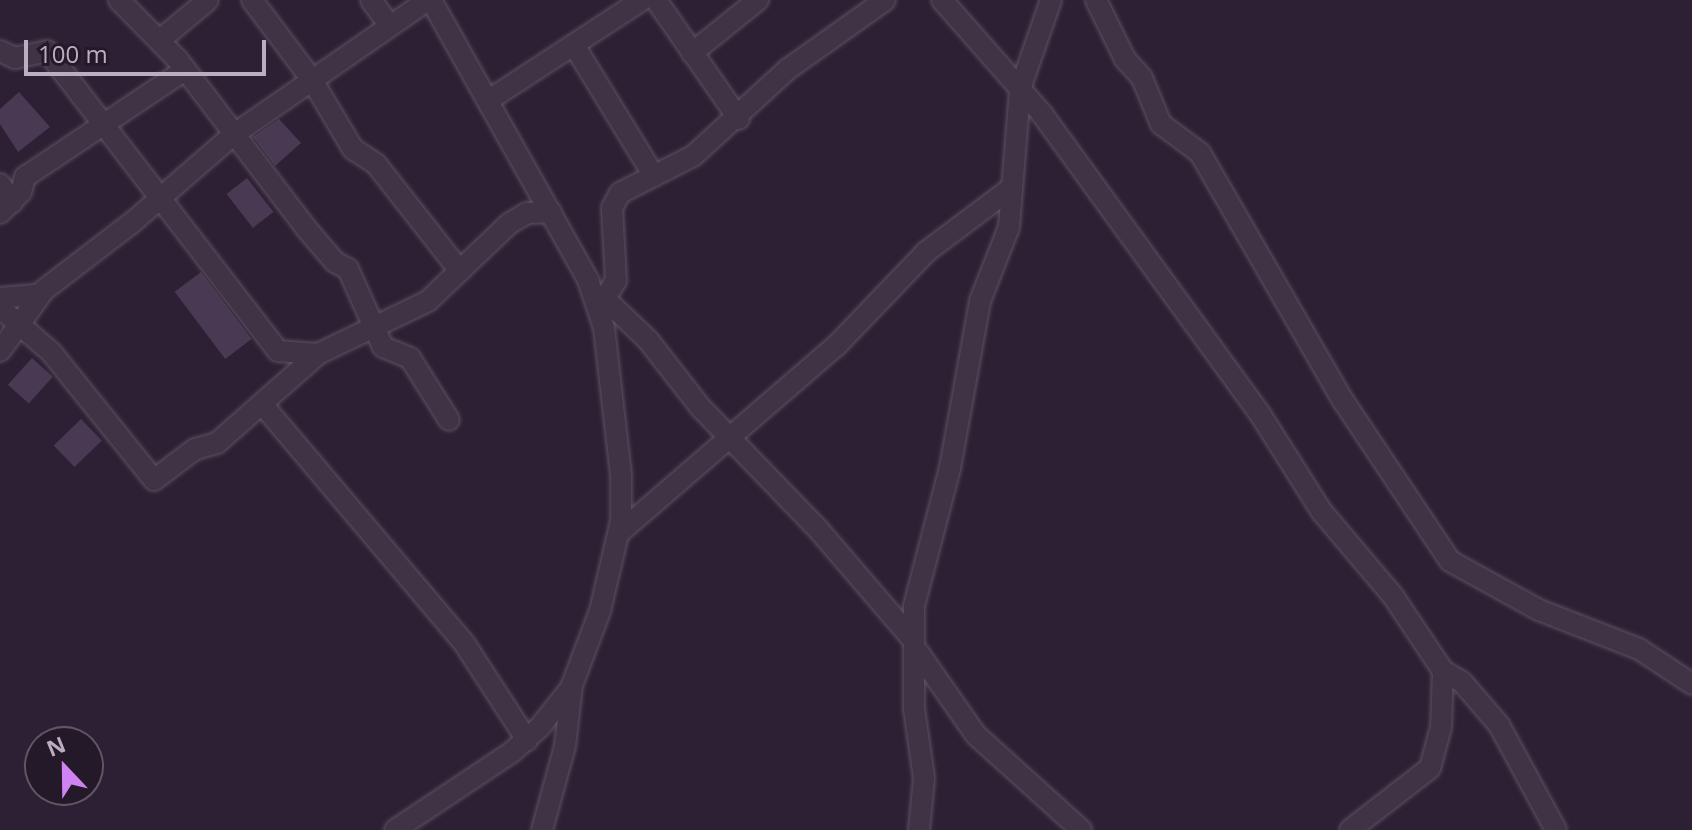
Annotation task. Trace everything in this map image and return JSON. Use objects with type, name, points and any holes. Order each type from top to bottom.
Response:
[{"type":"street","points":[[119,0],[185,70],[329,256],[348,269],[375,331],[389,351],[410,358],[449,420]]},
{"type":"street","points":[[160,40],[208,0]]},
{"type":"street","points":[[252,0],[312,80],[353,149],[376,164],[460,271]]},
{"type":"street","points":[[371,0],[390,26]]},
{"type":"street","points":[[0,351],[20,326],[38,295],[233,135],[429,0],[489,100],[602,303],[648,340],[728,437],[818,529],[916,646],[971,730],[1081,830]]},
{"type":"street","points":[[656,0],[739,119]]},
{"type":"street","points":[[692,53],[758,0]]},
{"type":"street","points":[[542,830],[565,746],[572,685],[600,611],[619,533],[621,476],[602,303],[616,281],[615,199],[693,156],[739,119],[788,69],[885,0]]},
{"type":"street","points":[[942,0],[1020,89],[1260,414],[1322,512],[1393,596],[1443,671],[1462,682],[1499,725],[1556,830]]},
{"type":"street","points":[[919,830],[924,778],[914,696],[914,606],[950,468],[980,301],[1009,227],[1020,89],[1051,0]]},
{"type":"street","points":[[1096,0],[1125,59],[1142,78],[1161,124],[1200,153],[1344,402],[1450,561],[1539,610],[1639,649],[1692,684]]},
{"type":"street","points":[[489,100],[575,47],[633,3]]},
{"type":"street","points":[[575,47],[654,176]]},
{"type":"street","points":[[0,51],[15,58],[47,51],[278,351],[318,354]]},
{"type":"street","points":[[6,208],[25,177],[185,70]]},
{"type":"street","points":[[0,184],[6,208]]},
{"type":"street","points":[[619,533],[836,346],[926,252],[1010,189]]},
{"type":"street","points":[[0,308],[76,382],[150,480],[195,449],[217,443],[318,354],[375,331],[428,301],[510,223],[527,213],[551,212]]},
{"type":"street","points":[[0,298],[38,295]]},
{"type":"street","points":[[262,404],[464,643],[527,740]]},
{"type":"street","points":[[1350,830],[1430,768],[1441,727],[1443,671]]},
{"type":"street","points":[[395,830],[527,740],[572,685]]},
{"type":"building","points":[[19,92],[50,127],[18,152],[0,124],[0,109]]},
{"type":"building","points":[[279,119],[301,143],[275,166],[253,137]]},
{"type":"building","points":[[247,178],[273,212],[253,228],[227,194]]},
{"type":"building","points":[[201,272],[252,339],[225,359],[175,292]]},
{"type":"building","points":[[32,358],[53,377],[29,403],[8,385]]},
{"type":"building","points":[[81,419],[102,441],[75,467],[54,445]]}]
